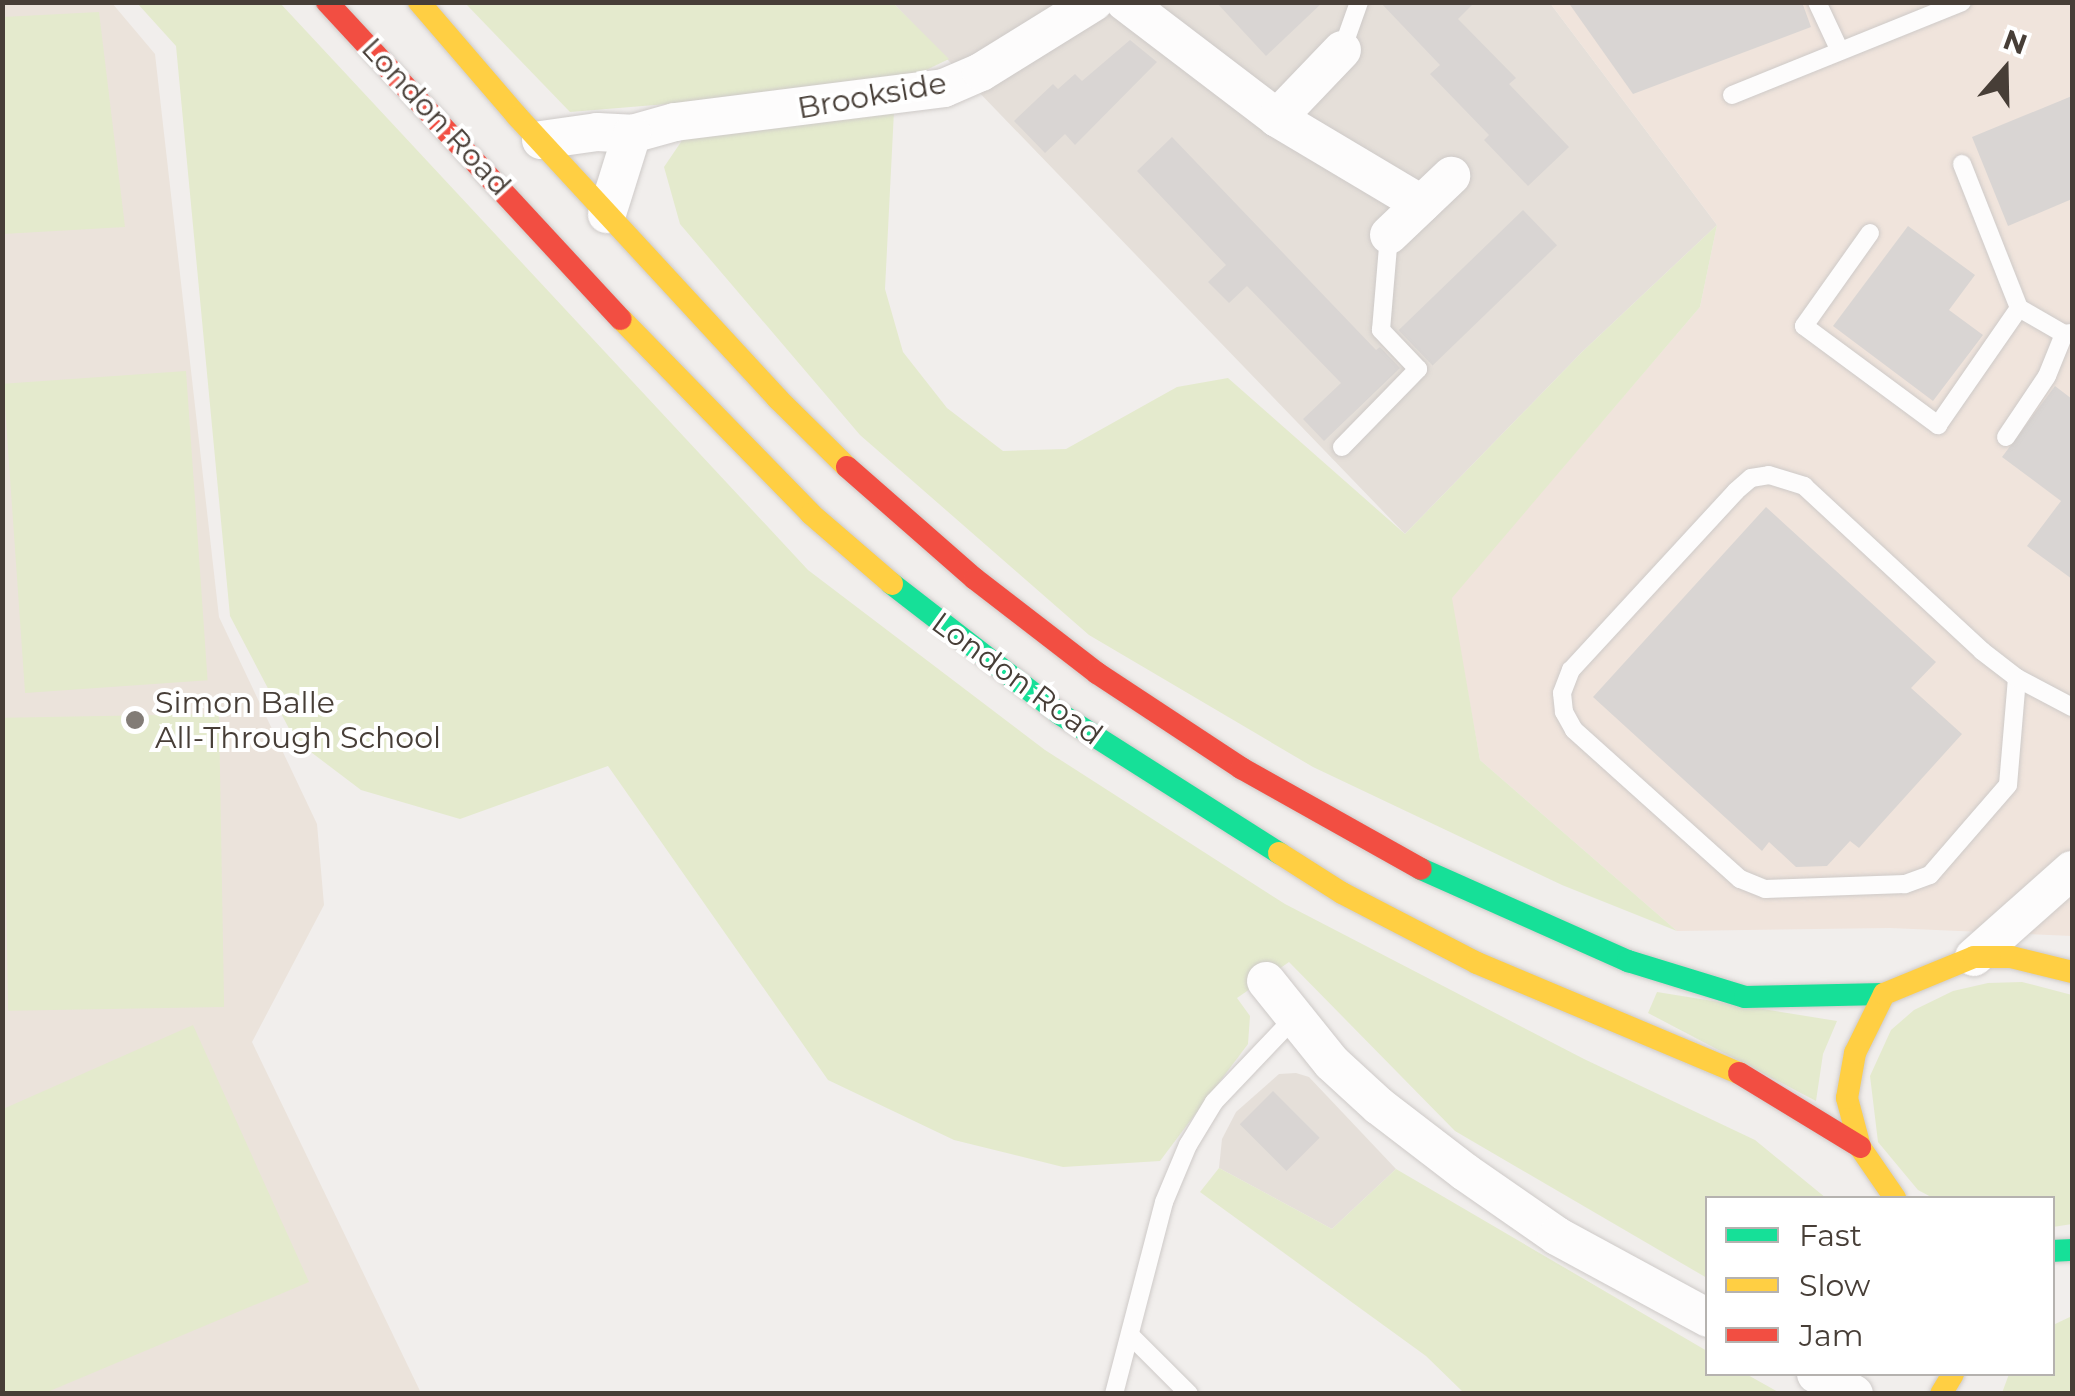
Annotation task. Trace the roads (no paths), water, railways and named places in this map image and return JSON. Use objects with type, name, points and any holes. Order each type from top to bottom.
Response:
[{"type":"highway","name":"London Road","points":[[327,2],[707,410],[811,514],[929,616],[1060,714],[1342,892],[1476,963],[1720,1061],[1860,1146]]},
{"type":"highway","name":"London Road","points":[[419,2],[720,338],[876,493],[975,579],[1097,673],[1241,768],[1411,864],[1510,912],[1652,970],[1745,996],[1884,994]]},
{"type":"highway","points":[[1895,1196],[1860,1146],[1847,1098],[1855,1053],[1884,994],[1974,957],[2011,957],[2072,972]]},
{"type":"street","name":"Brookside","points":[[541,140],[597,132],[632,134],[676,122],[944,88],[981,72],[1094,2]]},
{"type":"street","points":[[1125,2],[1277,118],[1422,204]]},
{"type":"street","points":[[1277,118],[1342,50]]},
{"type":"street","points":[[607,214],[632,134]]},
{"type":"street","points":[[1389,236],[1451,176]]},
{"type":"street","points":[[1974,957],[2072,871]]},
{"type":"street","points":[[1266,982],[1356,1085],[1465,1172],[1557,1236],[1705,1316]]},
{"type":"street","points":[[1820,1376],[1854,1394]]},
{"type":"lane","points":[[1342,50],[1359,2]]},
{"type":"lane","points":[[1817,2],[1839,49]]},
{"type":"lane","points":[[1732,95],[1962,2]]},
{"type":"lane","points":[[1962,164],[2019,308],[2068,333],[2046,376],[2006,437]]},
{"type":"lane","points":[[1870,233],[1804,326],[1938,425],[2019,308]]},
{"type":"lane","points":[[1342,447],[1418,369],[1381,330],[1389,236]]},
{"type":"lane","points":[[2017,678],[2009,734],[2008,785],[1930,875],[1905,884],[1765,889],[1740,880],[1574,730],[1564,712],[1562,694],[1570,670],[1736,491],[1751,478],[1769,475],[1804,486],[1887,568],[2017,678],[2072,706]]},
{"type":"lane","points":[[1114,1394],[1164,1202],[1188,1145],[1214,1102],[1296,1016]]},
{"type":"lane","points":[[1131,1336],[1189,1394]]},
{"type":"place","name":"Simon Balle All-Through School","points":[[135,720]]}]
